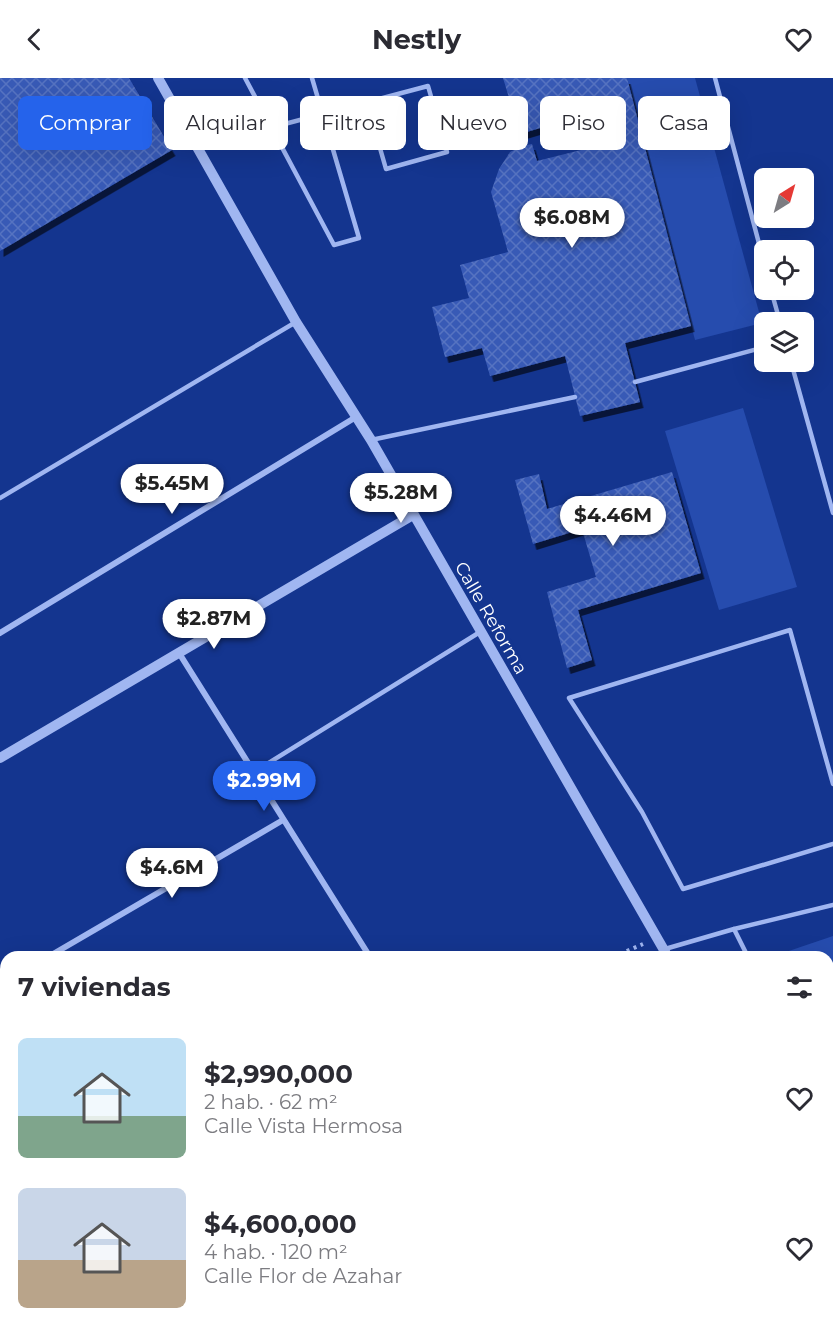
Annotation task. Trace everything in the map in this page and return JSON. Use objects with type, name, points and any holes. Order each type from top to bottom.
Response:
[{"type":"street","name":"Calle Reforma","points":[[158,78],[168,96]]},
{"type":"street","name":"Calle Reforma","points":[[200,150],[296,322],[371,440],[665,951]]},
{"type":"street","points":[[0,633],[356,417]]},
{"type":"street","points":[[0,758],[413,515]]},
{"type":"street","points":[[179,653],[366,951]]},
{"type":"street","points":[[58,951],[283,820]]},
{"type":"lane","points":[[245,78],[255,96]]},
{"type":"lane","points":[[312,78],[318,96]]},
{"type":"lane","points":[[715,78],[758,240]]},
{"type":"lane","points":[[428,86],[447,152],[386,169],[367,103],[428,86]]},
{"type":"lane","points":[[283,150],[334,246],[359,238],[333,150]]},
{"type":"lane","points":[[0,498],[296,322]]},
{"type":"lane","points":[[634,382],[754,350]]},
{"type":"lane","points":[[794,372],[833,513]]},
{"type":"lane","points":[[371,440],[575,397]]},
{"type":"lane","points":[[833,784],[790,630],[569,698],[642,812],[683,889],[833,844]]},
{"type":"lane","points":[[254,772],[480,632]]},
{"type":"lane","points":[[671,951],[734,928],[833,905]]},
{"type":"lane","points":[[734,928],[745,951]]},
{"type":"path","points":[[626,951],[657,937]]},
{"type":"shaded area","points":[[627,78],[695,78],[700,96],[638,96],[638,120]]},
{"type":"shaded area","points":[[646,150],[715,150],[759,312],[754,312],[754,325],[695,340]]},
{"type":"shaded area","points":[[743,408],[797,587],[719,610],[665,431]]},
{"type":"shaded area","points":[[833,936],[833,951],[789,951]]},
{"type":"building","points":[[0,78],[129,78],[140,96],[18,96],[18,150],[152,150],[152,117],[164,137],[164,150],[172,150],[0,251]]},
{"type":"building","points":[[503,78],[627,78],[638,121],[638,150],[646,150],[691,326],[625,343],[640,402],[580,416],[565,356],[490,376],[482,348],[445,357],[432,307],[469,298],[460,265],[508,252],[491,192],[499,169],[510,152],[528,150],[528,145],[532,144],[537,161],[581,150],[626,150],[626,96],[540,96],[540,128],[528,132],[528,96],[508,96]]},
{"type":"building","points":[[672,472],[701,573],[578,610],[592,660],[567,668],[547,592],[596,577],[582,529],[533,544],[515,480],[539,474],[547,509]]}]
